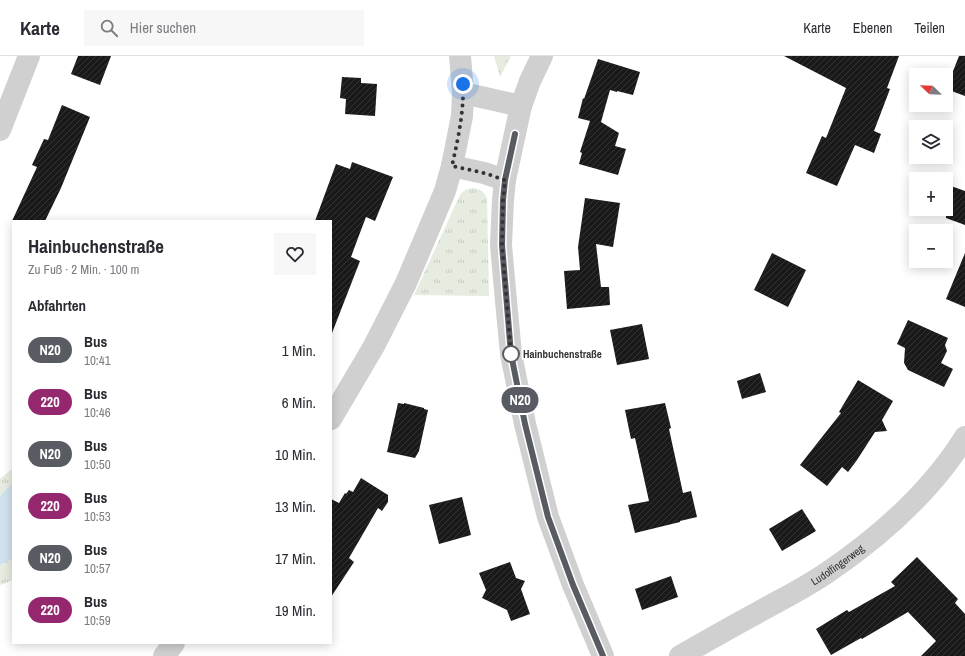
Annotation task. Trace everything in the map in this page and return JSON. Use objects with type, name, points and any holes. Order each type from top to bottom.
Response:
[{"type":"street","points":[[0,130],[30,56]]},
{"type":"street","points":[[332,417],[374,346],[406,283],[444,191],[452,166],[462,116],[463,93],[460,56]]},
{"type":"street","points":[[542,56],[530,81],[521,106],[505,180],[502,245],[511,354],[525,424],[548,517],[573,585],[602,656]]},
{"type":"street","points":[[463,93],[521,106]]},
{"type":"street","points":[[452,166],[484,173],[505,180]]},
{"type":"street","name":"Ludolfingerweg","points":[[680,656],[791,595],[827,573],[862,548],[908,507],[963,445]]},
{"type":"street","points":[[164,656],[173,644]]},
{"type":"green space","points":[[494,56],[511,56],[500,77]]},
{"type":"green space","points":[[473,188],[482,191],[487,199],[489,296],[414,295],[461,193]]},
{"type":"green space","points":[[12,469],[12,485],[0,496],[0,479]]},
{"type":"green space","points":[[12,559],[12,580],[0,585],[0,565]]},
{"type":"water","points":[[12,485],[12,559],[0,565],[0,496]]},
{"type":"building","points":[[78,56],[111,56],[100,85],[71,74]]},
{"type":"building","points":[[784,56],[899,56],[887,88],[890,89],[874,131],[881,134],[874,153],[855,145],[837,186],[806,173],[822,136],[826,138],[846,88]]},
{"type":"building","points":[[959,56],[965,56],[965,96],[953,92],[953,71]]},
{"type":"building","points":[[598,59],[640,72],[633,95],[610,90],[601,122],[619,133],[615,146],[626,149],[618,175],[579,164],[582,153],[580,152],[590,121],[578,118],[583,98],[584,99]]},
{"type":"building","points":[[342,77],[361,78],[361,83],[377,84],[375,116],[345,114],[346,99],[340,98]]},
{"type":"building","points":[[62,105],[90,117],[61,188],[45,220],[12,220],[37,167],[32,165],[44,139],[48,140]]},
{"type":"building","points":[[352,162],[393,177],[375,221],[366,217],[351,257],[360,261],[332,333],[332,220],[315,220],[336,164],[350,169]]},
{"type":"building","points":[[953,187],[965,191],[965,225],[946,218],[946,216],[953,216]]},
{"type":"building","points":[[585,198],[620,203],[613,247],[596,244],[601,287],[609,287],[610,305],[567,309],[564,271],[580,270],[578,247]]},
{"type":"building","points":[[772,253],[806,270],[788,307],[754,290]]},
{"type":"building","points":[[965,253],[965,307],[946,299]]},
{"type":"building","points":[[908,320],[948,338],[945,345],[947,351],[941,363],[953,369],[944,387],[908,370],[904,363],[905,348],[897,344]]},
{"type":"building","points":[[642,324],[649,359],[617,365],[610,330]]},
{"type":"building","points":[[760,373],[766,392],[742,399],[737,381]]},
{"type":"building","points":[[858,380],[893,401],[882,420],[887,431],[875,432],[848,472],[842,467],[827,486],[800,465],[841,413],[839,412]]},
{"type":"building","points":[[398,403],[404,403],[428,410],[419,451],[415,458],[387,452]]},
{"type":"building","points":[[665,403],[683,493],[691,491],[697,517],[635,533],[628,505],[649,501],[635,438],[631,439],[625,410]]},
{"type":"building","points":[[361,478],[388,495],[388,502],[382,511],[378,508],[349,558],[354,562],[332,595],[332,500],[339,503],[345,493],[346,494],[349,490],[353,492]]},
{"type":"building","points":[[462,497],[471,535],[439,544],[429,505]]},
{"type":"building","points":[[802,509],[816,531],[782,551],[769,529]]},
{"type":"building","points":[[917,557],[958,599],[955,603],[965,614],[965,656],[921,656],[936,641],[908,612],[831,655],[816,629],[847,610],[849,612],[895,586],[891,582]]},
{"type":"building","points":[[510,562],[516,578],[525,581],[521,589],[530,614],[511,621],[507,610],[482,598],[486,590],[479,573]]},
{"type":"building","points":[[671,576],[678,597],[642,610],[635,589]]},
{"type":"bus line","name":"N20","points":[[515,134],[505,180],[502,245],[511,354],[525,424],[548,517],[573,585],[603,656]]},
{"type":"place","name":"Hainbuchenstraße","points":[[511,354]]},
{"type":"route","points":[[463,84],[462,116],[452,166],[484,173],[505,180],[502,245],[511,354]]}]
